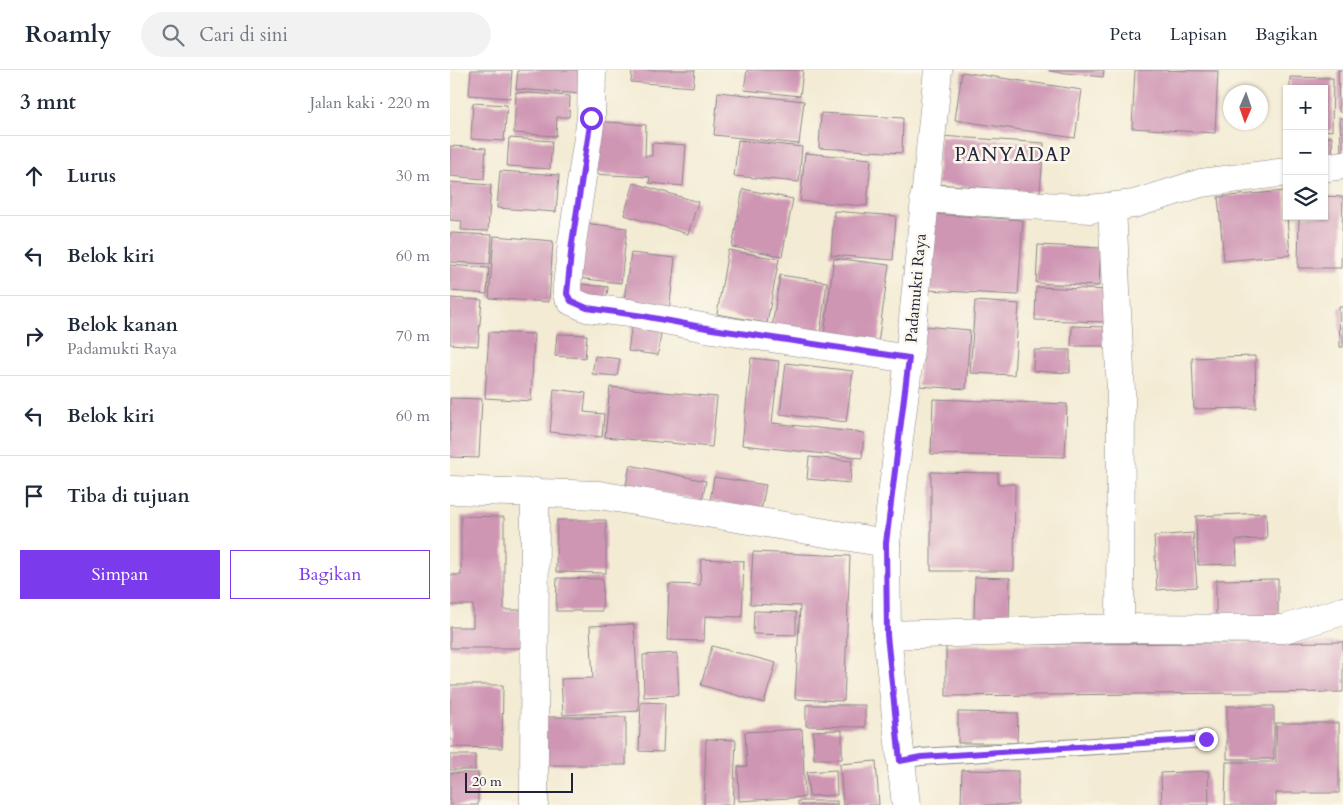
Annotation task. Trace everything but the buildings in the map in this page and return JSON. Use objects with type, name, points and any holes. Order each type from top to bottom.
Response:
[{"type":"street","points":[[592,70],[591,118],[567,286],[567,294],[571,301],[587,308],[712,329],[909,358]]},
{"type":"street","name":"Padamukti Raya","points":[[906,805],[911,759],[895,634],[886,543],[909,358],[938,70]]},
{"type":"street","points":[[1328,167],[1343,165]]},
{"type":"street","points":[[924,198],[1090,209],[1134,204],[1201,184],[1283,173]]},
{"type":"street","points":[[1112,207],[1121,392],[1120,628]]},
{"type":"street","points":[[450,490],[599,495],[886,543]]},
{"type":"street","points":[[534,492],[534,805]]},
{"type":"street","points":[[895,634],[1120,628],[1284,629],[1343,611]]},
{"type":"lane","points":[[911,759],[1206,739]]},
{"type":"district","name":"PANYADAP","points":[[1013,154]]},
{"type":"route","points":[[591,118],[567,286],[567,294],[571,301],[587,308],[712,329],[909,358],[886,543],[887,635],[900,761],[921,757],[1206,739]]}]
